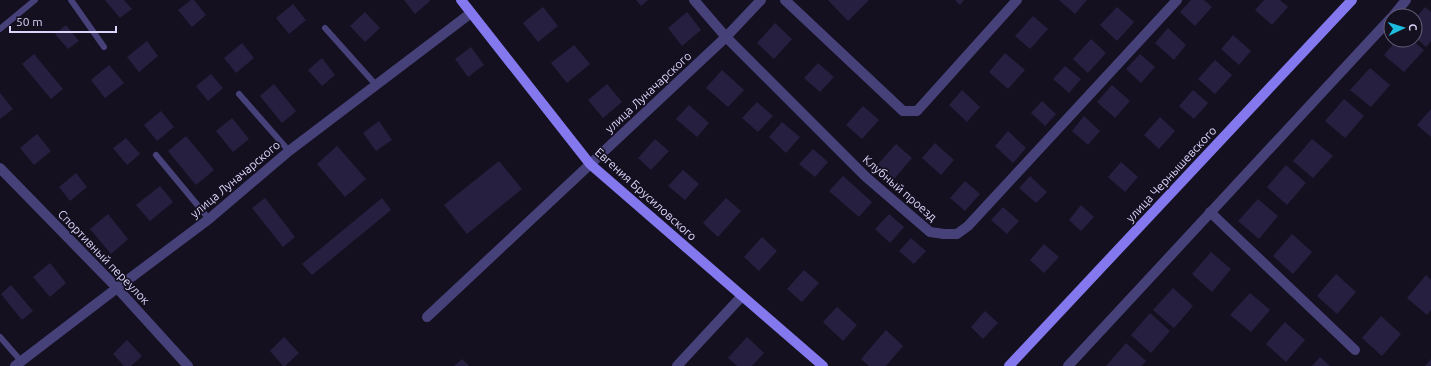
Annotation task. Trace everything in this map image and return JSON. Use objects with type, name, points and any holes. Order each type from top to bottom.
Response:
[{"type":"street","name":"Евгения Брусиловского","points":[[461,0],[590,164],[823,366]]},
{"type":"street","name":"Клубный проезд","points":[[694,0],[726,37],[866,177],[930,232],[944,234],[957,234],[968,226],[1177,0]]},
{"type":"street","name":"улица Луначарского","points":[[427,317],[726,37],[761,0]]},
{"type":"street","points":[[785,0],[903,111],[917,111],[1017,0]]},
{"type":"street","name":"улица Чернышевского","points":[[1009,366],[1352,0]]},
{"type":"street","points":[[1399,8],[1406,0]]},
{"type":"street","name":"улица Луначарского","points":[[18,363],[209,219],[289,151],[471,13]]},
{"type":"street","points":[[1068,366],[1383,27]]},
{"type":"street","name":"Спортивный переулок","points":[[0,168],[117,288],[188,366]]},
{"type":"street","points":[[1210,212],[1355,350]]},
{"type":"street","points":[[678,366],[742,296]]},
{"type":"lane","points":[[0,28],[35,0]]},
{"type":"lane","points":[[72,0],[104,47]]},
{"type":"lane","points":[[325,28],[376,85]]},
{"type":"lane","points":[[238,94],[289,151]]},
{"type":"lane","points":[[156,154],[209,219]]},
{"type":"lane","points":[[0,337],[18,363]]},
{"type":"building","points":[[105,0],[124,0],[132,9],[120,18]]},
{"type":"building","points":[[191,0],[194,0],[206,15],[192,27],[178,10]]},
{"type":"building","points":[[404,0],[429,0],[430,1],[415,14]]},
{"type":"building","points":[[636,0],[648,0],[641,6]]},
{"type":"building","points":[[828,0],[869,0],[848,21]]},
{"type":"building","points":[[955,0],[964,0],[960,5]]},
{"type":"building","points":[[1059,0],[1087,0],[1075,14]]},
{"type":"building","points":[[1191,0],[1204,0],[1212,7],[1195,26],[1180,12]]},
{"type":"building","points":[[1264,0],[1280,0],[1288,7],[1272,25],[1255,10]]},
{"type":"building","points":[[293,4],[306,20],[289,34],[276,18]]},
{"type":"building","points":[[543,7],[558,26],[538,42],[523,23]]},
{"type":"building","points":[[1117,7],[1134,22],[1117,41],[1100,25]]},
{"type":"building","points":[[1425,7],[1431,12],[1431,41],[1426,47],[1423,44],[1423,9]]},
{"type":"building","points":[[365,12],[380,28],[365,42],[350,26]]},
{"type":"building","points":[[687,12],[701,30],[682,46],[668,28]]},
{"type":"building","points":[[1033,16],[1048,29],[1030,49],[1015,36]]},
{"type":"building","points":[[775,23],[792,39],[774,59],[757,43]]},
{"type":"building","points":[[66,25],[79,41],[68,49],[55,34]]},
{"type":"building","points":[[1168,28],[1186,45],[1174,60],[1155,43]]},
{"type":"building","points":[[1233,35],[1251,51],[1239,65],[1221,49]]},
{"type":"building","points":[[1091,39],[1106,53],[1088,73],[1073,59]]},
{"type":"building","points":[[147,41],[158,56],[139,72],[127,57]]},
{"type":"building","points":[[242,43],[254,58],[236,73],[224,58]]},
{"type":"building","points":[[574,45],[590,64],[567,83],[551,63]]},
{"type":"building","points":[[471,47],[484,65],[468,77],[455,59]]},
{"type":"building","points":[[1390,48],[1422,48],[1424,50],[1404,72],[1384,55]]},
{"type":"building","points":[[1005,53],[1025,70],[1008,89],[989,72]]},
{"type":"building","points":[[34,54],[63,89],[51,99],[22,64]]},
{"type":"building","points":[[1140,54],[1155,67],[1141,83],[1126,69]]},
{"type":"building","points":[[322,58],[335,75],[322,86],[308,70]]},
{"type":"building","points":[[1215,60],[1232,75],[1215,94],[1198,79]]},
{"type":"building","points":[[818,63],[834,77],[820,92],[804,78]]},
{"type":"building","points":[[109,65],[124,83],[105,98],[91,80]]},
{"type":"building","points":[[1065,66],[1081,79],[1069,93],[1053,79]]},
{"type":"building","points":[[1370,68],[1390,85],[1371,107],[1350,90]]},
{"type":"building","points":[[722,70],[744,90],[728,107],[706,88]]},
{"type":"building","points":[[211,74],[223,88],[208,101],[196,86]]},
{"type":"building","points":[[274,84],[296,111],[282,123],[260,96]]},
{"type":"building","points":[[607,84],[622,102],[603,118],[588,100]]},
{"type":"building","points":[[1112,85],[1130,101],[1115,118],[1097,102]]},
{"type":"building","points":[[962,90],[980,107],[967,122],[949,105]]},
{"type":"building","points":[[1193,90],[1208,103],[1194,119],[1179,106]]},
{"type":"building","points":[[0,93],[13,109],[0,119]]},
{"type":"building","points":[[1344,99],[1364,116],[1345,138],[1325,121]]},
{"type":"building","points":[[1042,101],[1056,114],[1045,126],[1031,113]]},
{"type":"building","points":[[757,102],[773,116],[758,132],[742,118]]},
{"type":"building","points":[[689,105],[709,123],[697,137],[676,119]]},
{"type":"building","points":[[863,106],[879,120],[862,139],[846,125]]},
{"type":"building","points":[[1431,109],[1431,137],[1417,125]]},
{"type":"building","points":[[161,111],[174,127],[157,141],[144,125]]},
{"type":"building","points":[[1084,116],[1100,131],[1088,145],[1072,131]]},
{"type":"building","points":[[1160,117],[1175,131],[1159,149],[1144,135]]},
{"type":"building","points":[[232,118],[249,139],[233,152],[216,131]]},
{"type":"building","points":[[379,121],[392,140],[376,151],[363,133]]},
{"type":"building","points":[[782,122],[800,137],[786,153],[769,137]]},
{"type":"building","points":[[1008,131],[1026,148],[1013,163],[995,146]]},
{"type":"building","points":[[37,134],[51,151],[34,165],[20,148]]},
{"type":"building","points":[[186,136],[214,170],[196,185],[168,151]]},
{"type":"building","points":[[126,138],[140,154],[127,165],[113,148]]},
{"type":"building","points":[[655,139],[669,151],[651,170],[638,158]]},
{"type":"building","points":[[1312,139],[1333,156],[1313,178],[1293,161]]},
{"type":"building","points":[[935,143],[954,160],[941,175],[922,158]]},
{"type":"building","points":[[896,144],[912,158],[894,179],[878,164]]},
{"type":"building","points":[[337,146],[366,179],[345,197],[317,164]]},
{"type":"building","points":[[813,149],[828,162],[815,177],[799,164]]},
{"type":"building","points":[[499,161],[522,189],[467,234],[444,205]]},
{"type":"building","points":[[1121,162],[1138,177],[1125,192],[1108,177]]},
{"type":"building","points":[[1286,165],[1306,183],[1287,205],[1267,187]]},
{"type":"building","points":[[683,170],[699,184],[685,200],[668,186]]},
{"type":"building","points":[[76,173],[87,187],[70,201],[59,187]]},
{"type":"building","points":[[843,176],[872,202],[859,217],[829,191]]},
{"type":"building","points":[[1030,176],[1047,192],[1036,203],[1019,188]]},
{"type":"building","points":[[965,181],[980,194],[965,211],[950,198]]},
{"type":"building","points":[[160,186],[173,202],[150,221],[136,205]]},
{"type":"building","points":[[265,198],[295,237],[283,247],[252,208]]},
{"type":"building","points":[[382,198],[391,210],[312,275],[302,264]]},
{"type":"building","points":[[726,198],[741,211],[718,237],[703,223]]},
{"type":"building","points":[[1258,199],[1278,216],[1259,239],[1238,221]]},
{"type":"building","points":[[1081,205],[1094,217],[1081,231],[1069,220]]},
{"type":"building","points":[[1003,207],[1019,221],[1007,234],[991,220]]},
{"type":"building","points":[[108,214],[128,239],[111,254],[90,229]]},
{"type":"building","points":[[889,214],[904,227],[890,243],[875,229]]},
{"type":"building","points":[[1292,234],[1312,252],[1293,274],[1273,256]]},
{"type":"building","points":[[762,237],[777,251],[759,271],[744,257]]},
{"type":"building","points":[[911,238],[926,251],[914,264],[899,251]]},
{"type":"building","points":[[1044,244],[1059,257],[1044,273],[1030,260]]},
{"type":"building","points":[[1211,252],[1231,269],[1212,292],[1192,274]]},
{"type":"building","points":[[50,263],[66,283],[50,297],[33,277]]},
{"type":"building","points":[[804,270],[819,283],[802,302],[787,289]]},
{"type":"building","points":[[1336,274],[1356,292],[1337,314],[1317,296]]},
{"type":"building","points":[[1426,275],[1431,280],[1431,310],[1427,315],[1407,298]]},
{"type":"building","points":[[11,285],[33,311],[22,320],[1,294]]},
{"type":"building","points":[[1173,288],[1193,306],[1174,328],[1153,310]]},
{"type":"building","points":[[1250,293],[1270,310],[1251,332],[1230,315]]},
{"type":"building","points":[[837,307],[857,325],[843,341],[823,322]]},
{"type":"building","points":[[985,311],[998,323],[983,339],[971,327]]},
{"type":"building","points":[[1150,313],[1170,331],[1151,353],[1131,335]]},
{"type":"building","points":[[1381,316],[1401,334],[1382,356],[1362,338]]},
{"type":"building","points":[[1285,322],[1305,340],[1286,362],[1266,344]]},
{"type":"building","points":[[886,330],[903,346],[886,366],[869,366],[861,359]]},
{"type":"building","points":[[284,337],[299,353],[285,366],[283,366],[270,351]]},
{"type":"building","points":[[747,337],[764,353],[752,366],[737,366],[728,358]]},
{"type":"building","points":[[127,340],[142,356],[131,366],[124,366],[113,354]]},
{"type":"building","points":[[1126,343],[1146,361],[1142,366],[1106,366]]},
{"type":"building","points":[[1320,357],[1330,366],[1312,366]]},
{"type":"building","points":[[462,359],[469,366],[454,366]]},
{"type":"building","points":[[1431,359],[1431,366],[1425,366]]}]
